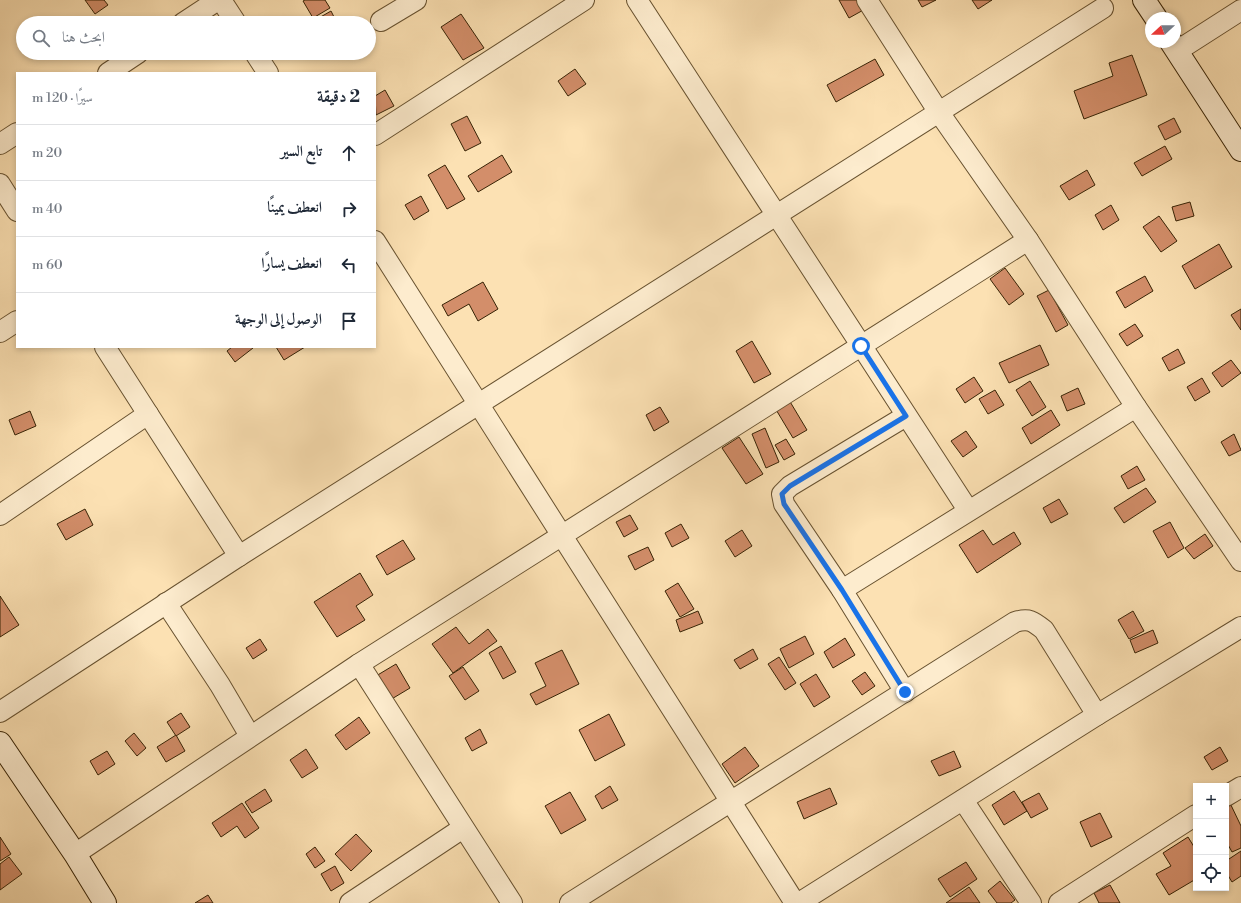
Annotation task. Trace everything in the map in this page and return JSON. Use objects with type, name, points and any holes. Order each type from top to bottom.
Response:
[{"type":"street","points":[[194,16],[218,0]]},
{"type":"street","points":[[222,0],[232,16]]},
{"type":"street","points":[[381,22],[416,0]]},
{"type":"street","points":[[376,134],[584,0]]},
{"type":"street","points":[[637,0],[775,215],[968,510]]},
{"type":"street","points":[[866,0],[938,111],[1028,240],[1136,407],[1241,561]]},
{"type":"street","points":[[1144,0],[1152,12]]},
{"type":"street","points":[[0,712],[239,556],[938,111],[1103,8]]},
{"type":"street","points":[[1181,43],[1241,10]]},
{"type":"street","points":[[1175,48],[1241,150]]},
{"type":"street","points":[[110,72],[128,60]]},
{"type":"street","points":[[260,60],[267,72]]},
{"type":"street","points":[[0,144],[16,134]]},
{"type":"street","points":[[0,184],[16,209]]},
{"type":"street","points":[[75,854],[359,664],[1028,240]]},
{"type":"street","points":[[376,243],[795,903]]},
{"type":"street","points":[[0,332],[16,322]]},
{"type":"street","points":[[106,348],[239,556]]},
{"type":"street","points":[[842,590],[968,510],[1136,407]]},
{"type":"street","points":[[0,515],[148,414]]},
{"type":"street","points":[[905,692],[842,590],[784,504],[782,494],[790,486],[906,416]]},
{"type":"street","points":[[166,603],[220,685],[250,736]]},
{"type":"street","points":[[570,903],[1015,622],[1025,619],[1035,623],[1044,630],[1097,715]]},
{"type":"street","points":[[799,903],[1097,715],[1241,627]]},
{"type":"street","points":[[359,664],[512,903]]},
{"type":"street","points":[[0,743],[75,854],[105,903]]},
{"type":"street","points":[[1229,794],[1241,787]]},
{"type":"street","points":[[963,800],[1031,903]]},
{"type":"street","points":[[1059,903],[1193,818]]},
{"type":"street","points":[[355,902],[463,828]]},
{"type":"building","points":[[85,0],[104,0],[108,5],[95,14]]},
{"type":"building","points":[[325,0],[330,8],[316,16],[312,16],[303,1]]},
{"type":"building","points":[[839,0],[863,0],[867,8],[849,18]]},
{"type":"building","points":[[918,0],[936,0],[922,7]]},
{"type":"building","points":[[972,0],[992,0],[978,9]]},
{"type":"building","points":[[331,11],[334,16],[322,16]]},
{"type":"building","points":[[461,14],[484,48],[463,60],[441,27]]},
{"type":"building","points":[[1132,55],[1147,95],[1084,119],[1074,91],[1113,76],[1109,63]]},
{"type":"building","points":[[875,59],[884,75],[836,102],[827,85]]},
{"type":"building","points":[[575,69],[586,84],[568,96],[558,81]]},
{"type":"building","points":[[385,90],[394,106],[376,115],[376,95]]},
{"type":"building","points":[[467,116],[481,143],[465,151],[451,124]]},
{"type":"building","points":[[1174,118],[1181,132],[1165,140],[1158,126]]},
{"type":"building","points":[[1165,146],[1172,159],[1142,176],[1134,163]]},
{"type":"building","points":[[502,155],[512,172],[478,192],[468,176]]},
{"type":"building","points":[[445,165],[465,199],[447,209],[428,175]]},
{"type":"building","points":[[1087,170],[1095,185],[1069,200],[1060,186]]},
{"type":"building","points":[[421,196],[429,211],[414,220],[405,205]]},
{"type":"building","points":[[1190,202],[1194,216],[1176,221],[1172,207]]},
{"type":"building","points":[[1111,205],[1119,220],[1103,230],[1095,215]]},
{"type":"building","points":[[1159,216],[1177,241],[1161,252],[1143,227]]},
{"type":"building","points":[[1219,244],[1232,267],[1195,289],[1182,266]]},
{"type":"building","points":[[1005,268],[1024,294],[1009,305],[990,279]]},
{"type":"building","points":[[1145,276],[1153,291],[1125,308],[1116,292]]},
{"type":"building","points":[[483,282],[498,309],[478,321],[469,304],[448,316],[442,305]]},
{"type":"building","points":[[1049,290],[1068,325],[1056,332],[1037,296]]},
{"type":"building","points":[[1241,309],[1241,330],[1231,315]]},
{"type":"building","points":[[1135,324],[1143,336],[1127,346],[1119,334]]},
{"type":"building","points":[[752,341],[771,374],[754,383],[736,351]]},
{"type":"building","points":[[1040,345],[1049,365],[1009,383],[999,363]]},
{"type":"building","points":[[231,348],[253,348],[235,362],[227,351]]},
{"type":"building","points":[[277,348],[303,348],[284,360]]},
{"type":"building","points":[[1178,349],[1185,363],[1169,371],[1162,358]]},
{"type":"building","points":[[1231,360],[1241,373],[1222,387],[1212,373]]},
{"type":"building","points":[[974,377],[983,391],[965,403],[956,389]]},
{"type":"building","points":[[1202,378],[1210,392],[1195,401],[1187,387]]},
{"type":"building","points":[[1030,381],[1046,407],[1032,416],[1016,390]]},
{"type":"building","points":[[1078,388],[1085,404],[1067,411],[1061,396]]},
{"type":"building","points":[[995,390],[1004,405],[988,414],[979,399]]},
{"type":"building","points":[[789,400],[807,430],[793,438],[775,408]]},
{"type":"building","points":[[660,407],[669,422],[654,431],[646,415]]},
{"type":"building","points":[[1051,410],[1060,425],[1031,444],[1022,428]]},
{"type":"building","points":[[30,411],[36,426],[15,435],[9,420]]},
{"type":"building","points":[[765,428],[779,462],[766,468],[752,434]]},
{"type":"building","points":[[966,431],[977,447],[963,457],[951,441]]},
{"type":"building","points":[[1234,434],[1241,450],[1229,456],[1221,442]]},
{"type":"building","points":[[739,437],[763,474],[746,484],[722,448]]},
{"type":"building","points":[[786,439],[795,454],[784,460],[775,445]]},
{"type":"building","points":[[1137,466],[1145,480],[1128,489],[1121,476]]},
{"type":"building","points":[[1146,488],[1156,502],[1124,523],[1114,508]]},
{"type":"building","points":[[1059,499],[1068,514],[1051,523],[1043,508]]},
{"type":"building","points":[[85,509],[93,525],[66,540],[57,524]]},
{"type":"building","points":[[630,515],[638,529],[624,537],[616,522]]},
{"type":"building","points":[[1170,522],[1184,548],[1168,558],[1153,531]]},
{"type":"building","points":[[681,524],[689,538],[672,547],[665,533]]},
{"type":"building","points":[[742,530],[752,546],[735,557],[725,541]]},
{"type":"building","points":[[983,530],[993,545],[1014,532],[1021,544],[977,573],[959,545]]},
{"type":"building","points":[[1205,534],[1213,546],[1194,559],[1185,548]]},
{"type":"building","points":[[403,540],[415,559],[387,575],[376,556]]},
{"type":"building","points":[[648,547],[654,560],[635,570],[628,556]]},
{"type":"building","points":[[360,573],[373,595],[356,606],[365,620],[337,637],[314,602]]},
{"type":"building","points":[[678,583],[694,609],[680,617],[665,591]]},
{"type":"building","points":[[0,596],[19,625],[0,637]]},
{"type":"building","points":[[698,611],[703,623],[680,632],[676,620]]},
{"type":"building","points":[[1133,611],[1144,631],[1129,639],[1118,620]]},
{"type":"building","points":[[456,627],[469,644],[488,629],[497,641],[453,673],[432,644]]},
{"type":"building","points":[[1153,630],[1158,643],[1135,653],[1130,640]]},
{"type":"building","points":[[805,636],[814,654],[789,668],[780,649]]},
{"type":"building","points":[[845,638],[855,655],[833,668],[824,652]]},
{"type":"building","points":[[260,639],[267,650],[253,659],[246,648]]},
{"type":"building","points":[[501,646],[516,672],[503,679],[489,653]]},
{"type":"building","points":[[753,649],[758,659],[740,669],[734,660]]},
{"type":"building","points":[[562,650],[579,684],[536,705],[530,694],[546,686],[535,663]]},
{"type":"building","points":[[779,657],[796,683],[785,690],[768,664]]},
{"type":"building","points":[[396,664],[410,688],[380,706],[366,682]]},
{"type":"building","points":[[463,667],[479,691],[465,700],[449,676]]},
{"type":"building","points":[[865,672],[875,686],[862,695],[852,681]]},
{"type":"building","points":[[816,674],[830,697],[814,707],[800,684]]},
{"type":"building","points":[[181,713],[190,727],[176,736],[167,722]]},
{"type":"building","points":[[609,714],[625,745],[595,761],[579,730]]},
{"type":"building","points":[[359,717],[370,733],[346,750],[335,735]]},
{"type":"building","points":[[480,729],[487,743],[472,751],[465,738]]},
{"type":"building","points":[[134,733],[146,748],[137,756],[125,741]]},
{"type":"building","points":[[176,735],[185,751],[166,762],[157,747]]},
{"type":"building","points":[[745,747],[759,766],[735,783],[722,764]]},
{"type":"building","points":[[1220,747],[1228,761],[1212,770],[1204,757]]},
{"type":"building","points":[[306,749],[318,768],[302,778],[290,760]]},
{"type":"building","points":[[107,751],[115,764],[98,775],[90,761]]},
{"type":"building","points":[[954,751],[961,767],[939,776],[931,761]]},
{"type":"building","points":[[610,786],[618,800],[602,809],[595,796]]},
{"type":"building","points":[[830,788],[837,804],[804,819],[797,802]]},
{"type":"building","points":[[265,789],[272,801],[252,813],[245,802]]},
{"type":"building","points":[[1014,791],[1027,811],[1004,825],[992,805]]},
{"type":"building","points":[[570,792],[586,820],[561,834],[545,806]]},
{"type":"building","points":[[1039,793],[1048,809],[1031,818],[1022,802]]},
{"type":"building","points":[[1229,801],[1241,826],[1241,848],[1232,852],[1229,846]]},
{"type":"building","points":[[242,803],[259,828],[245,838],[237,826],[221,837],[212,823]]},
{"type":"building","points":[[1100,813],[1112,837],[1091,847],[1080,822]]},
{"type":"building","points":[[356,834],[372,851],[351,871],[335,854]]},
{"type":"building","points":[[0,837],[11,854],[0,861]]},
{"type":"building","points":[[1188,837],[1193,845],[1193,881],[1169,895],[1156,874],[1171,866],[1163,853]]},
{"type":"building","points":[[315,847],[325,861],[315,868],[306,854]]},
{"type":"building","points":[[1241,851],[1241,876],[1232,882],[1229,877],[1229,859]]},
{"type":"building","points":[[9,857],[22,874],[0,890],[0,864]]},
{"type":"building","points":[[966,862],[977,879],[950,897],[938,879]]},
{"type":"building","points":[[335,866],[344,883],[331,891],[321,874]]},
{"type":"building","points":[[1000,881],[1015,900],[1011,903],[997,903],[988,891]]},
{"type":"building","points":[[1110,885],[1120,903],[1099,903],[1094,893]]},
{"type":"building","points":[[969,887],[980,903],[946,903]]},
{"type":"building","points":[[208,895],[213,903],[195,903]]},
{"type":"route","points":[[861,346],[906,416],[790,486],[784,490],[782,498],[784,504],[842,590],[905,692]]}]
